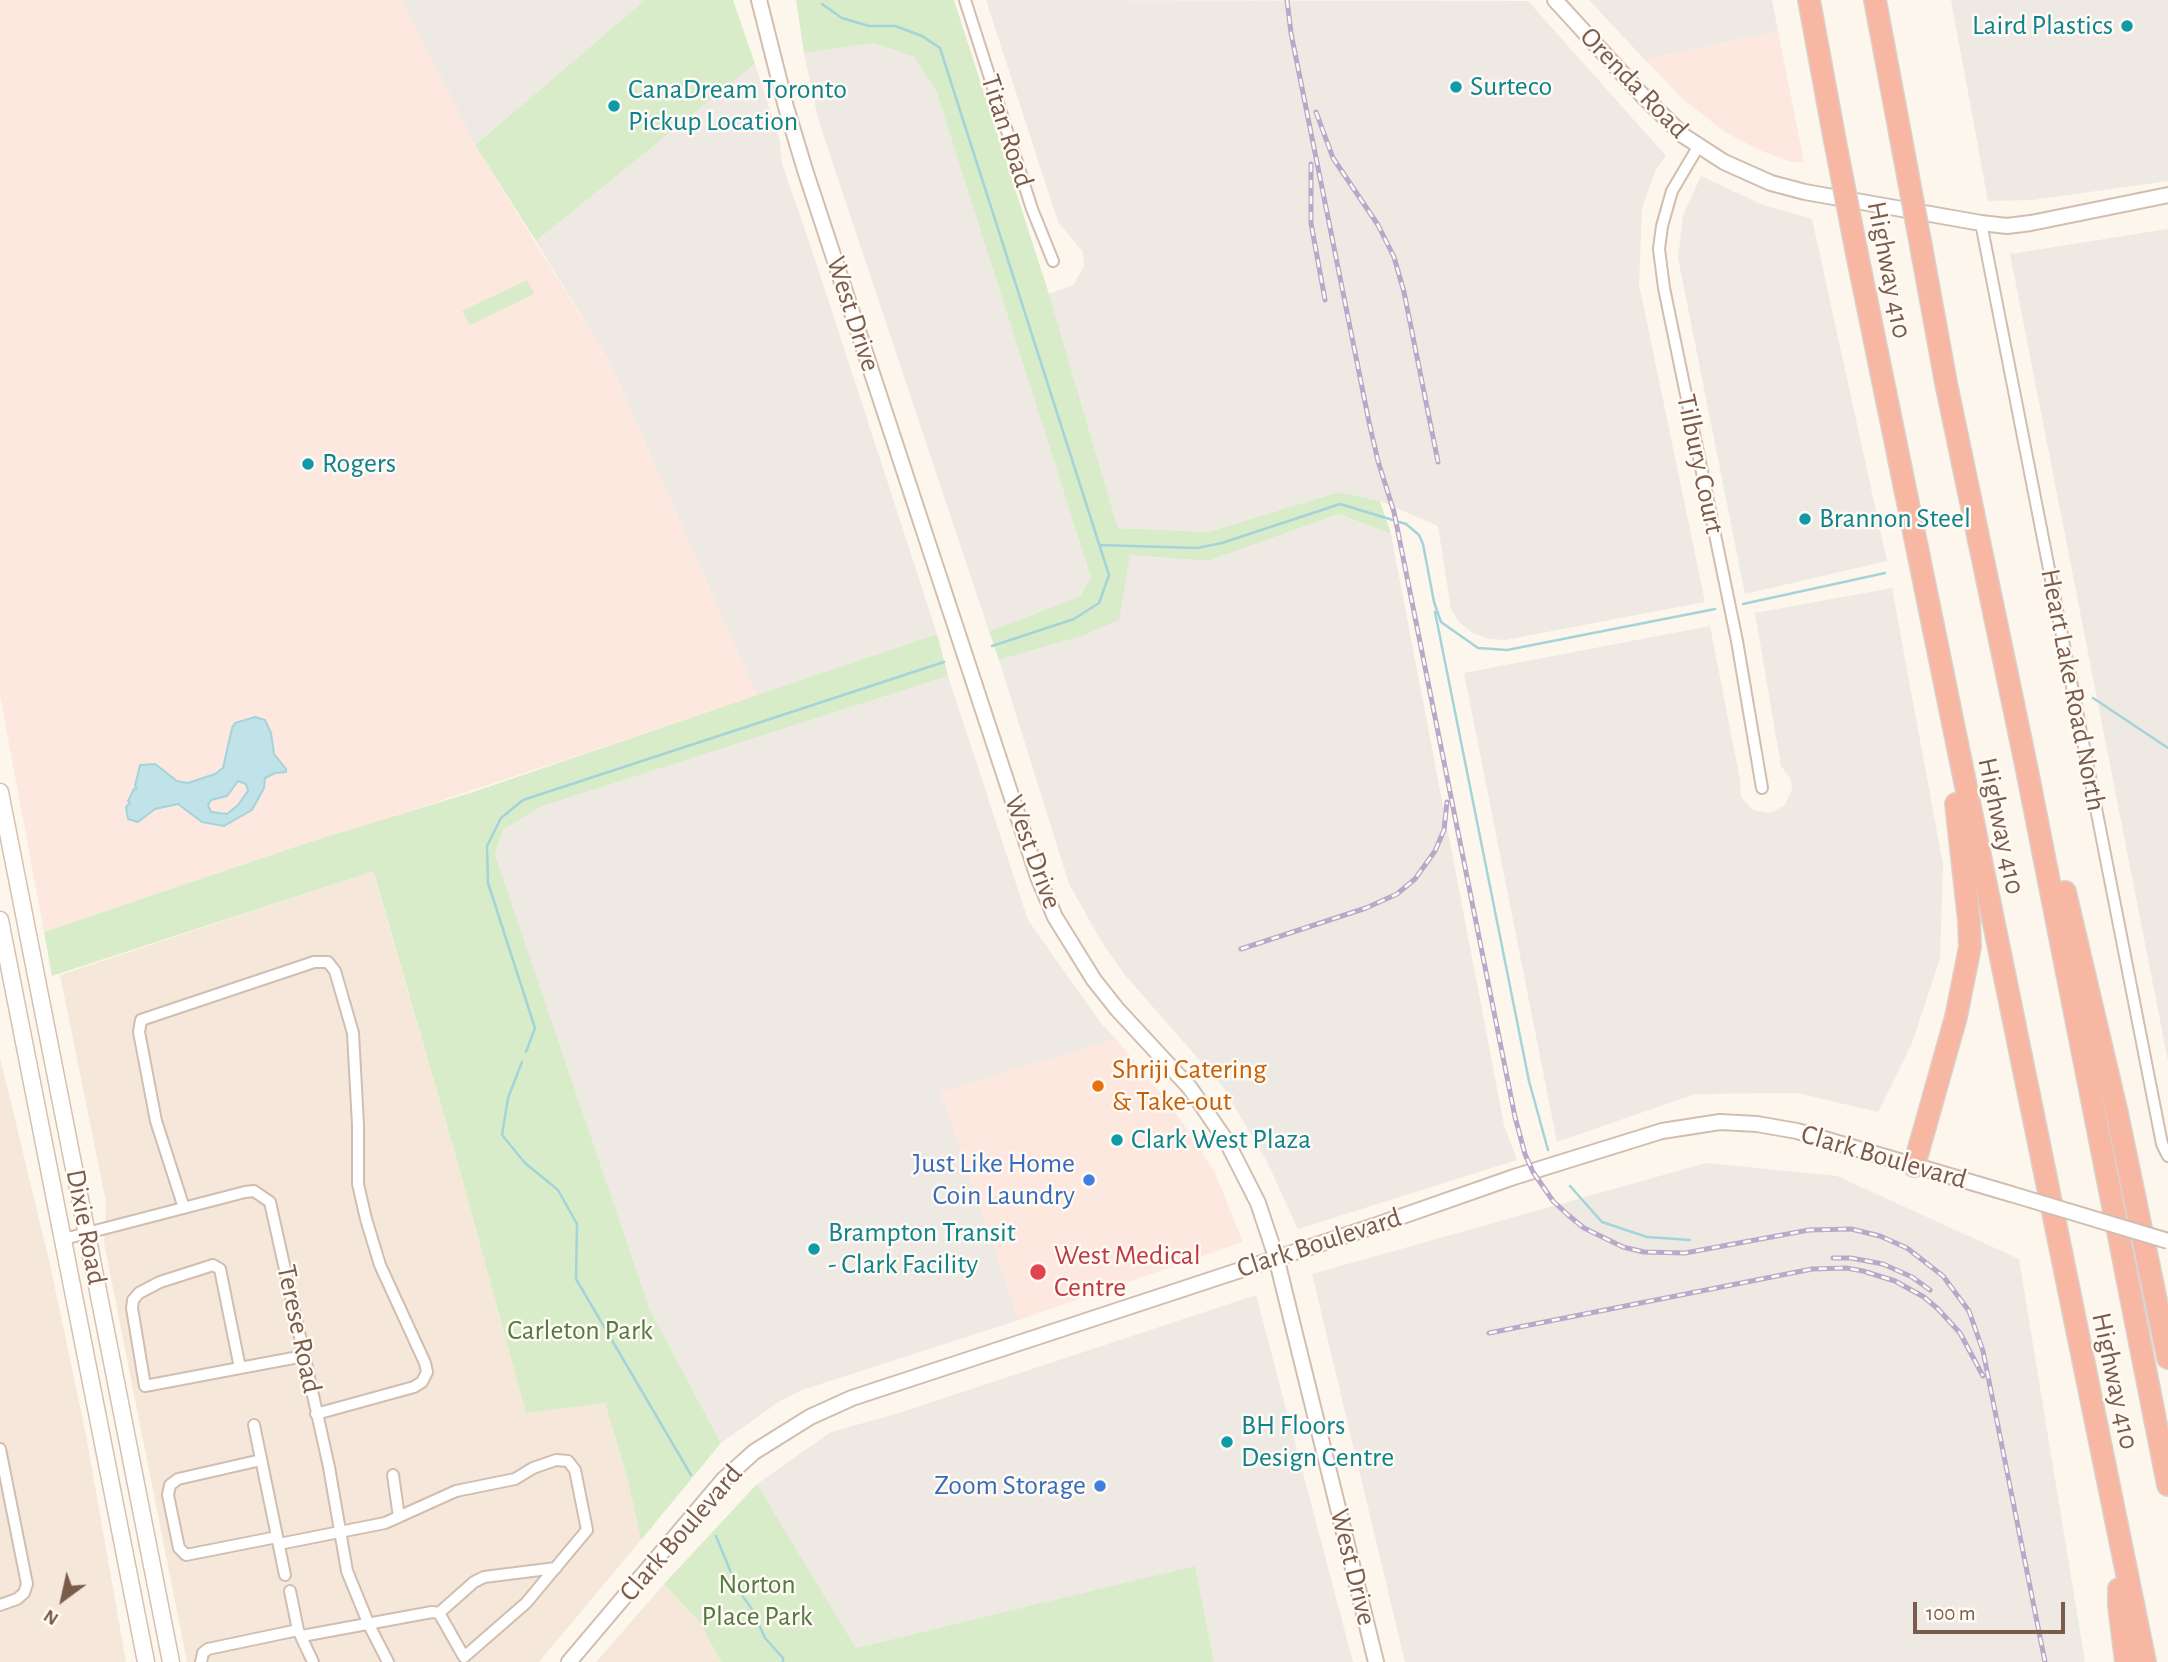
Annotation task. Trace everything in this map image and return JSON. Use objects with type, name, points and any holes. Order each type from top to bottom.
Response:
[{"type":"highway","name":"Highway 410","points":[[1809,0],[1952,725],[2145,1662]]},
{"type":"highway","name":"Highway 410","points":[[1875,0],[1946,383],[2026,765],[2168,1485]]},
{"type":"highway","points":[[1914,1166],[1956,1017],[1970,947],[1954,790],[1952,725]]},
{"type":"highway","points":[[2026,765],[2049,825],[2117,1113],[2168,1358]]},
{"type":"highway","points":[[2159,1436],[2168,1460]]},
{"type":"highway","points":[[2120,1545],[2119,1606],[2126,1662]]},
{"type":"main road","name":"Dixie Road","points":[[0,792],[171,1662]]},
{"type":"main road","name":"Dixie Road","points":[[0,920],[146,1662]]},
{"type":"street","name":"Titan Road","points":[[965,0],[1032,209],[1054,261]]},
{"type":"street","name":"Orenda Road","points":[[1555,0],[1672,126],[1698,147],[1741,170],[1805,192],[2007,226],[2168,195]]},
{"type":"street","name":"West Drive","points":[[760,1],[786,107],[805,170],[1038,877],[1055,917],[1094,980],[1190,1088],[1227,1142],[1258,1203],[1276,1257],[1376,1662]]},
{"type":"street","name":"Tilbury Court","points":[[1698,147],[1672,191],[1660,249],[1664,288],[1737,641],[1762,788]]},
{"type":"street","name":"Heart Lake Road North","points":[[1981,223],[2162,1144],[2168,1156]]},
{"type":"street","points":[[184,1209],[156,1121],[139,1032],[141,1020],[314,962],[328,962],[335,971],[354,1032],[358,1184],[366,1219],[380,1265],[427,1372],[422,1382],[414,1387],[316,1414]]},
{"type":"street","name":"Clark Boulevard","points":[[569,1662],[723,1480],[776,1436],[852,1398],[1514,1177],[1662,1131],[1720,1122],[1797,1130],[2168,1241]]},
{"type":"street","name":"Terese Road","points":[[64,1239],[254,1191],[271,1202],[347,1571],[369,1625],[388,1662]]},
{"type":"street","points":[[240,1368],[220,1269],[213,1265],[160,1282],[139,1293],[133,1300],[145,1386],[304,1356]]},
{"type":"street","points":[[254,1425],[285,1575]]},
{"type":"street","points":[[0,1449],[27,1584],[24,1593],[17,1599],[0,1605]]},
{"type":"street","points":[[261,1460],[178,1479],[170,1485],[169,1494],[179,1548],[186,1555],[385,1523],[456,1491],[515,1479],[533,1468],[556,1460],[568,1461],[575,1470],[587,1531],[526,1603],[465,1659],[439,1613]]},
{"type":"street","points":[[393,1475],[399,1517]]},
{"type":"street","points":[[201,1662],[203,1653],[208,1649],[439,1613],[474,1582],[484,1577],[555,1568]]},
{"type":"street","points":[[290,1591],[300,1633],[313,1662]]},
{"type":"shaded area","points":[[0,0],[402,0],[475,145],[610,363],[757,696],[44,932],[0,696]]},
{"type":"shaded area","points":[[402,0],[645,0],[475,145]]},
{"type":"shaded area","points":[[986,0],[1528,1],[1666,156],[1655,171],[1642,208],[1639,284],[1705,602],[1505,640],[1489,639],[1473,633],[1460,623],[1451,609],[1438,526],[1380,501],[1339,492],[1208,532],[1118,528],[1049,294],[1073,285],[1084,267],[1083,252],[1058,222]]},
{"type":"shaded area","points":[[1589,0],[1772,0],[1778,31],[1645,60]]},
{"type":"shaded area","points":[[1951,0],[2168,0],[2168,181],[2033,200],[1988,201]]},
{"type":"shaded area","points":[[1778,31],[1804,162],[1791,162],[1759,150],[1725,132],[1685,101],[1645,60]]},
{"type":"shaded area","points":[[874,43],[914,57],[936,91],[1091,578],[1079,597],[989,631],[818,118],[804,53]]},
{"type":"shaded area","points":[[755,64],[780,141],[782,164],[937,634],[757,696],[610,363],[536,241]]},
{"type":"shaded area","points":[[1701,176],[1763,205],[1812,219],[1887,561],[1745,594],[1678,258],[1683,215]]},
{"type":"shaded area","points":[[2168,229],[2168,1061],[2010,254]]},
{"type":"shaded area","points":[[1339,514],[1391,534],[1504,1125],[1517,1160],[1298,1229],[1267,1162],[1223,1087],[1125,975],[1101,941],[1069,884],[999,660],[1082,636],[1130,555],[1208,561]]},
{"type":"shaded area","points":[[1892,588],[1943,865],[1940,958],[1912,1043],[1878,1112],[1797,1093],[1695,1094],[1557,1142],[1464,673],[1710,626],[1741,797],[1753,810],[1770,813],[1785,805],[1792,789],[1791,780],[1781,766],[1755,613]]},
{"type":"shaded area","points":[[948,676],[1028,920],[1100,1022],[1116,1039],[940,1092],[1019,1320],[802,1390],[780,1401],[721,1443],[650,1310],[495,854],[503,830],[540,807]]},
{"type":"shaded area","points":[[373,871],[526,1412],[605,1403],[628,1481],[641,1540],[539,1662],[187,1662],[104,1243],[106,1202],[60,975]]},
{"type":"shaded area","points":[[1116,1039],[1173,1108],[1215,1173],[1243,1242],[1019,1320],[939,1092]]},
{"type":"shaded area","points":[[0,1057],[51,1269],[86,1435],[126,1662],[0,1662]]},
{"type":"shaded area","points":[[1706,1163],[1837,1176],[2019,1259],[2085,1662],[1405,1662],[1312,1274]]},
{"type":"shaded area","points":[[1256,1295],[1353,1662],[1214,1662],[1195,1567],[856,1648],[757,1484],[831,1432],[896,1414]]},
{"type":"shaded area","points":[[664,1584],[700,1623],[721,1662],[596,1662]]},
{"type":"green space","points":[[645,0],[733,0],[755,64],[536,241],[475,145]]},
{"type":"green space","points":[[796,0],[954,0],[1049,294],[1118,528],[1208,532],[1339,492],[1380,501],[1391,534],[1339,514],[1208,561],[1130,555],[1119,620],[1082,636],[999,660],[989,631],[1079,597],[1091,578],[936,91],[914,57],[874,43],[804,53]]},
{"type":"green space","points":[[527,280],[534,294],[470,325],[462,311]]},
{"type":"green space","name":"Carleton Park","points":[[937,634],[948,676],[540,807],[503,830],[495,854],[650,1310],[721,1443],[641,1540],[628,1481],[605,1403],[526,1413],[374,873],[52,976],[44,932],[310,842],[473,792]]},
{"type":"green space","name":"Norton Place Park","points":[[757,1484],[856,1648],[1195,1566],[1214,1662],[721,1662],[700,1623],[664,1584]]},
{"type":"water","points":[[255,717],[265,720],[271,733],[274,754],[286,769],[286,772],[265,778],[264,788],[252,810],[224,826],[202,822],[178,804],[155,809],[138,822],[128,819],[126,807],[137,788],[135,786],[140,765],[155,764],[177,781],[188,783],[215,774],[223,768],[235,723]],"holes":[[[238,781],[246,784],[248,791],[227,814],[211,812],[208,805],[211,800],[227,796]]]},
{"type":"waterway","points":[[822,4],[842,18],[869,26],[895,26],[922,36],[940,48],[1109,575],[1099,603],[1074,619],[992,646]]},
{"type":"waterway","points":[[1099,545],[1197,548],[1222,543],[1340,504],[1406,524],[1419,535],[1441,622],[1478,648],[1507,650],[1715,609]]},
{"type":"waterway","points":[[1743,604],[1885,573]]},
{"type":"waterway","points":[[1435,612],[1529,1081],[1548,1150]]},
{"type":"waterway","points":[[526,1052],[535,1028],[488,883],[487,846],[501,818],[523,800],[944,662]]},
{"type":"waterway","points":[[2093,698],[2168,748]]},
{"type":"waterway","points":[[522,1062],[508,1098],[502,1135],[525,1163],[558,1190],[577,1224],[576,1279],[691,1475]]},
{"type":"waterway","points":[[1570,1186],[1602,1222],[1647,1237],[1690,1240]]},
{"type":"waterway","points":[[716,1536],[738,1590],[752,1609],[765,1638],[783,1658],[783,1662]]},
{"type":"railway","points":[[1287,0],[1291,33],[1369,422],[1394,512],[1515,1117],[1533,1172],[1553,1201],[1568,1215],[1584,1228],[1623,1247],[1644,1252],[1685,1253],[1809,1230],[1851,1229],[1880,1236],[1907,1248],[1943,1276],[1969,1311],[1983,1351],[2045,1662]]},
{"type":"railway","points":[[1316,112],[1333,158],[1378,225],[1394,257],[1404,292],[1438,462]]},
{"type":"railway","points":[[1311,164],[1311,223],[1325,300]]},
{"type":"railway","points":[[1241,949],[1366,908],[1397,894],[1415,879],[1435,851],[1444,830],[1447,802]]},
{"type":"railway","points":[[1833,1258],[1851,1258],[1883,1264],[1912,1277],[1930,1290]]},
{"type":"railway","points":[[1489,1333],[1812,1269],[1846,1268],[1895,1281],[1924,1297],[1960,1333],[1983,1376]]},
{"type":"place","name":"Laird Plastics","points":[[2127,26]]},
{"type":"place","name":"Surteco","points":[[1456,87]]},
{"type":"place","name":"CanaDream Toronto Pickup Location","points":[[614,106]]},
{"type":"place","name":"Rogers","points":[[308,464]]},
{"type":"place","name":"Brannon Steel","points":[[1805,519]]},
{"type":"place","name":"Shriji Catering & Take-out","points":[[1098,1086]]},
{"type":"place","name":"Clark West Plaza","points":[[1117,1140]]},
{"type":"place","name":"Just Like Home Coin Laundry","points":[[1089,1180]]},
{"type":"place","name":"Brampton Transit - Clark Facility","points":[[814,1249]]},
{"type":"place","name":"West Medical Centre","points":[[1038,1272]]},
{"type":"place","name":"BH Floors Design Centre","points":[[1227,1442]]},
{"type":"place","name":"Zoom Storage","points":[[1100,1486]]}]
